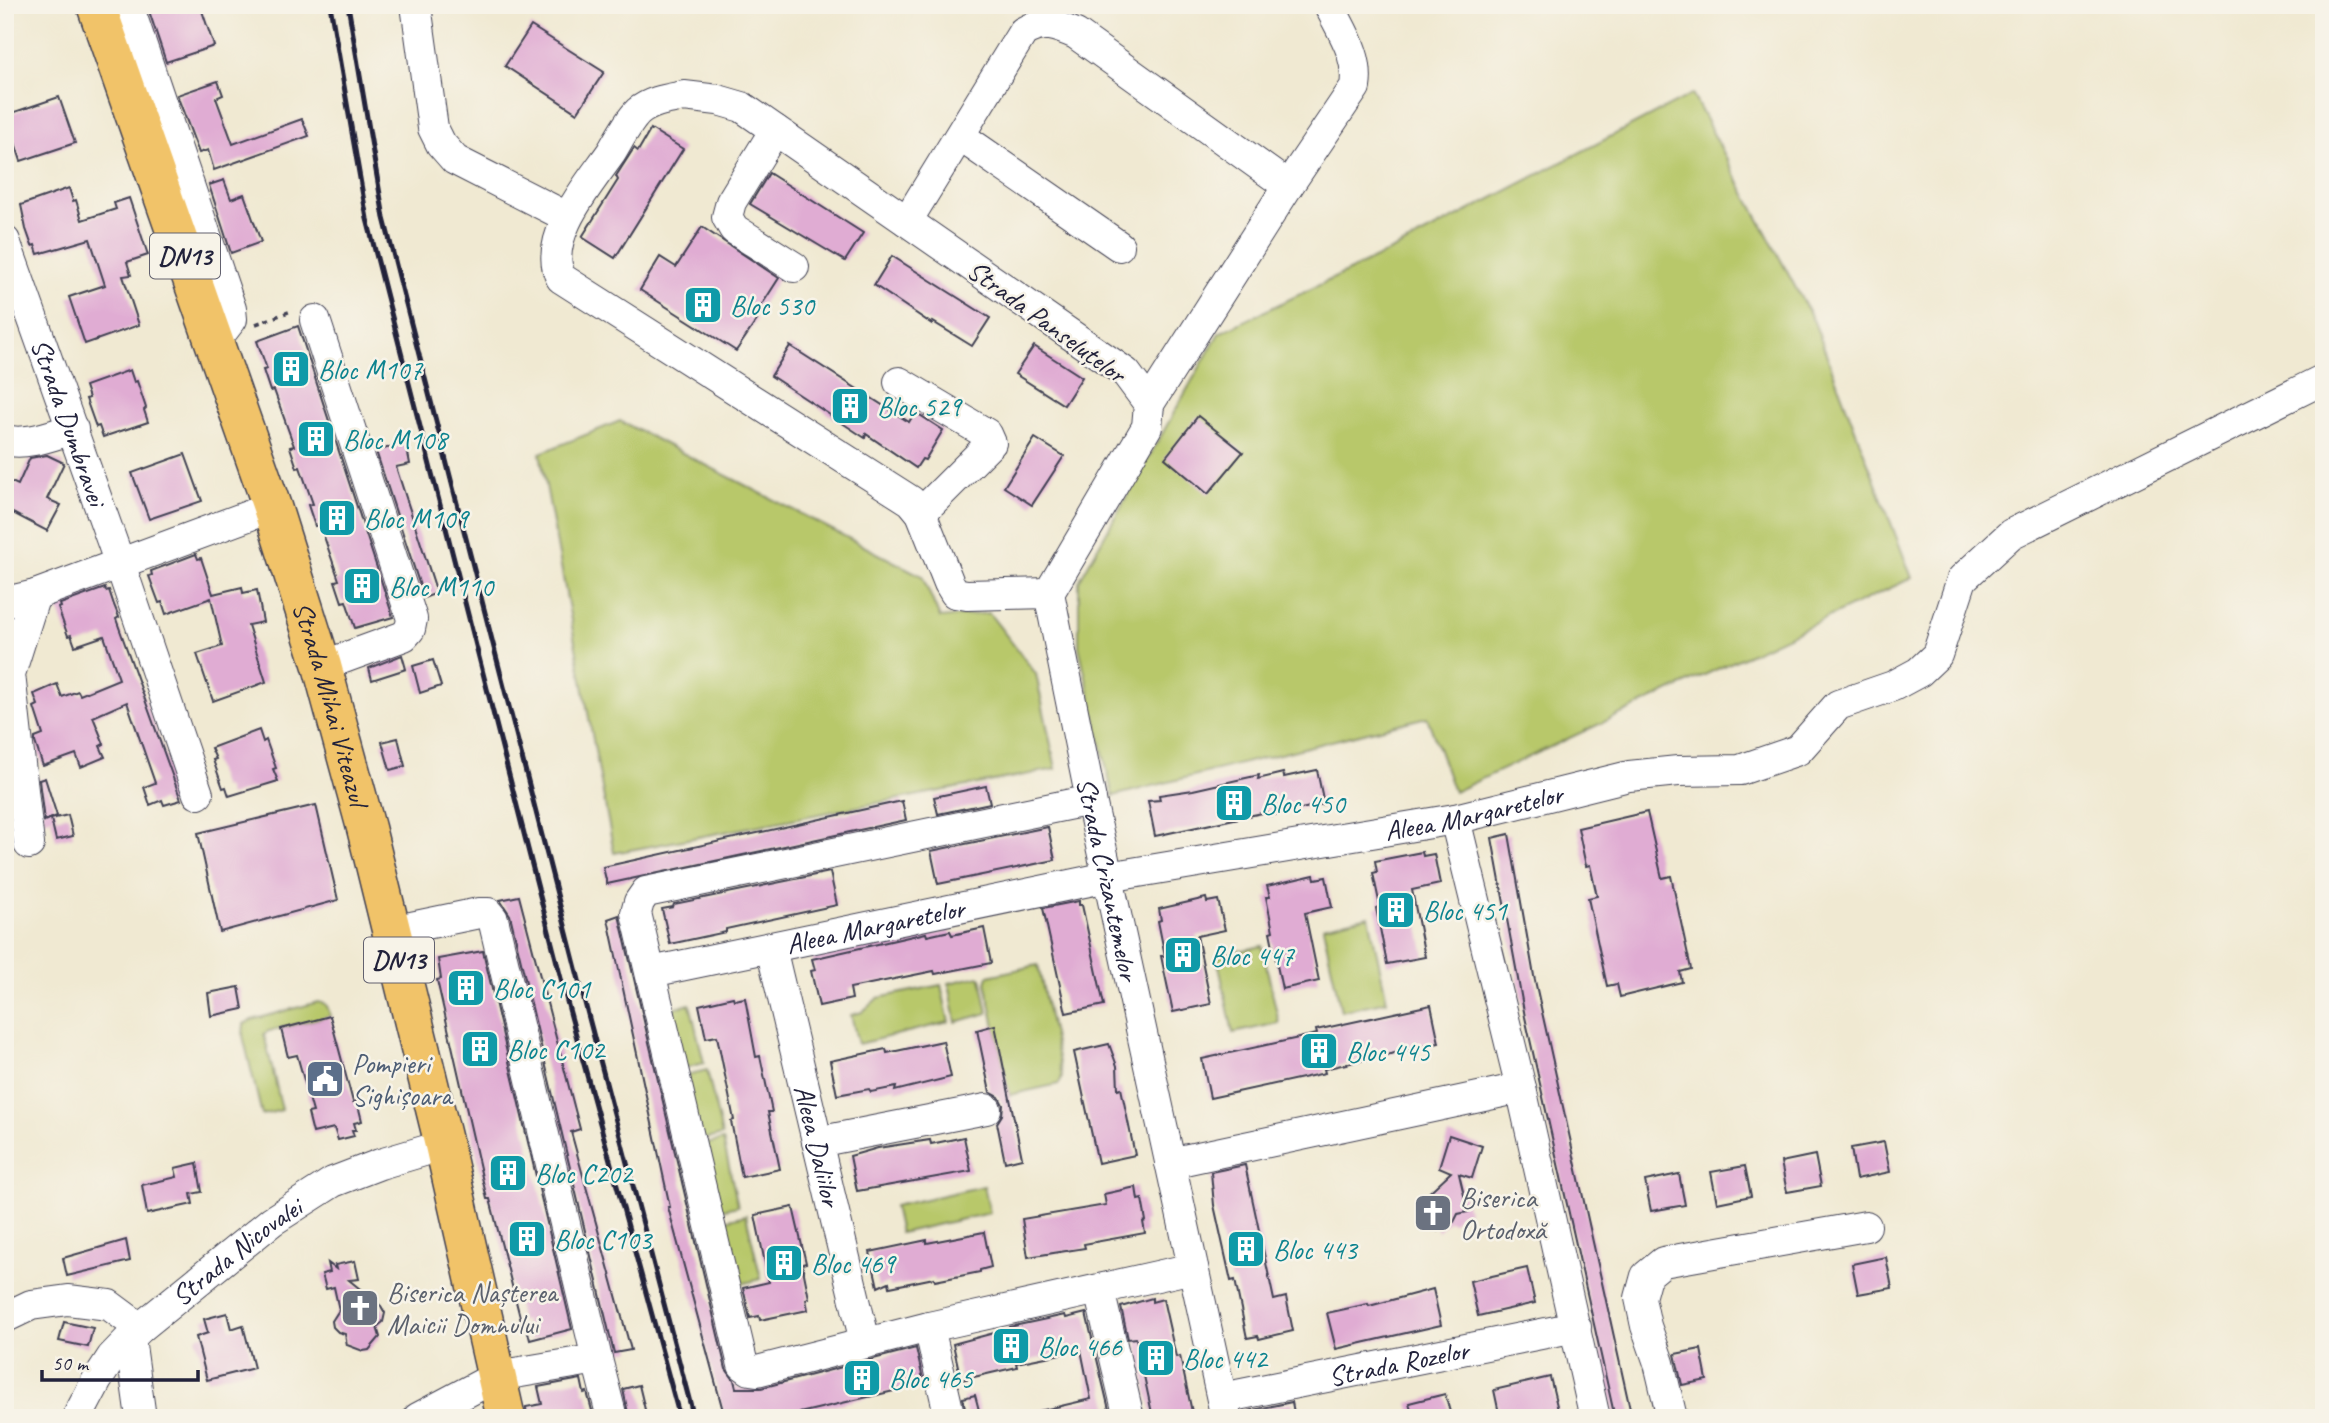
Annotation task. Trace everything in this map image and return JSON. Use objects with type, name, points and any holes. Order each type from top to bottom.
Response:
[{"type":"highway","name":"Strada Mihai Viteazul","points":[[96,5],[215,341],[323,666],[392,931],[506,1418]]},
{"type":"street","points":[[128,5],[231,309],[232,319],[215,341]]},
{"type":"street","points":[[416,5],[433,128],[440,144],[454,160],[567,217]]},
{"type":"street","points":[[1149,404],[1288,186],[1355,87],[1355,57],[1329,5]]},
{"type":"street","points":[[907,221],[1023,32],[1037,24],[1054,24],[1076,34],[1288,186]]},
{"type":"street","name":"Strada Panseluțelor","points":[[684,96],[718,100],[742,107],[775,130],[1126,373],[1149,404],[1147,427],[1049,593],[955,593],[921,513],[911,501],[561,278],[555,256],[567,217],[638,113],[657,101],[684,96]]},
{"type":"street","points":[[775,130],[731,202],[727,217],[734,229],[794,267]]},
{"type":"street","points":[[960,136],[1119,246]]},
{"type":"street","name":"Strada Dumbravei","points":[[5,241],[73,429],[198,794]]},
{"type":"street","points":[[316,320],[412,619],[411,629],[404,636],[323,666]]},
{"type":"street","name":"Aleea Margaretelor","points":[[651,972],[1108,877],[1455,819],[1629,776],[1678,771],[1740,770],[1798,750],[1838,705],[1893,686],[1919,672],[1937,655],[1962,579],[2011,534],[2324,379]]},
{"type":"street","points":[[899,382],[987,434],[991,443],[921,513]]},
{"type":"street","points":[[5,440],[35,440],[73,429]]},
{"type":"street","points":[[29,844],[10,674],[15,650],[14,599],[120,564],[272,507]]},
{"type":"street","name":"Strada Crizantemelor","points":[[1049,593],[1091,800],[1224,1408]]},
{"type":"street","points":[[1091,800],[646,892],[636,913],[743,1365],[750,1370],[1194,1268]]},
{"type":"street","points":[[1455,819],[1521,1088],[1595,1418]]},
{"type":"street","points":[[392,931],[479,912],[488,913],[493,919],[612,1418]]},
{"type":"street","name":"Aleea Daliilor","points":[[771,948],[865,1342]]},
{"type":"street","points":[[1170,1163],[1521,1088]]},
{"type":"street","points":[[817,1142],[986,1108]]},
{"type":"street","name":"Strada Nicovalei","points":[[77,1418],[112,1357],[135,1333],[272,1221],[333,1182],[380,1164],[444,1145]]},
{"type":"street","points":[[1672,1418],[1640,1298],[1646,1276],[1663,1262],[1866,1226]]},
{"type":"street","points":[[1099,1290],[1129,1418]]},
{"type":"street","points":[[6,1317],[31,1305],[68,1300],[109,1305],[135,1333],[141,1418]]},
{"type":"street","points":[[929,1327],[950,1418]]},
{"type":"street","name":"Strada Rozelor","points":[[1224,1408],[1576,1327]]},
{"type":"street","points":[[418,1418],[497,1376],[597,1359]]},
{"type":"path","points":[[251,326],[301,309],[316,320]]},
{"type":"green space","points":[[1692,94],[1814,322],[1912,578],[1454,792],[1427,717],[1113,796],[1079,647],[1079,581],[1219,333],[1403,245]]},
{"type":"green space","points":[[620,421],[922,576],[940,618],[989,613],[1036,674],[1056,769],[614,853],[540,453]]},
{"type":"green space","points":[[1369,916],[1387,1001],[1341,1011],[1323,927]]},
{"type":"green space","points":[[1262,946],[1279,1023],[1233,1033],[1217,956]]},
{"type":"green space","points":[[1038,965],[1062,1077],[1059,1084],[1009,1095],[986,983],[988,976]]},
{"type":"green space","points":[[979,976],[988,1013],[956,1022],[949,983]]},
{"type":"green space","points":[[941,985],[949,1022],[858,1044],[851,1015],[862,1012],[878,998]]},
{"type":"green space","points":[[318,1002],[326,1004],[331,1016],[264,1034],[282,1110],[262,1115],[243,1036],[244,1024]]},
{"type":"green space","points":[[690,1004],[704,1063],[681,1069],[667,1010]]},
{"type":"green space","points":[[707,1070],[722,1135],[698,1141],[683,1076]]},
{"type":"green space","points":[[723,1140],[738,1206],[715,1211],[699,1146]]},
{"type":"green space","points":[[984,1186],[990,1213],[900,1233],[894,1206]]},
{"type":"green space","points":[[746,1215],[761,1279],[733,1286],[717,1222]]},
{"type":"building","points":[[147,5],[200,5],[214,46],[166,62]]},
{"type":"building","points":[[531,26],[604,72],[577,113],[505,66]]},
{"type":"building","points":[[218,81],[223,95],[216,98],[233,144],[302,119],[309,136],[214,170],[208,150],[199,153],[177,95]]},
{"type":"building","points":[[59,97],[75,143],[21,161],[6,115]]},
{"type":"building","points":[[651,129],[683,149],[615,258],[582,237],[618,180],[616,176],[634,148],[638,151]]},
{"type":"building","points":[[769,173],[863,233],[845,261],[750,204]]},
{"type":"building","points":[[224,180],[231,199],[244,194],[261,242],[231,253],[209,185]]},
{"type":"building","points":[[69,188],[82,220],[116,209],[114,203],[129,198],[148,255],[127,262],[131,275],[123,276],[139,325],[85,344],[69,297],[105,285],[90,239],[38,254],[26,229],[21,205]]},
{"type":"building","points":[[702,227],[779,278],[754,317],[757,320],[736,351],[640,290],[660,257],[676,267]]},
{"type":"building","points":[[892,256],[990,318],[972,346],[933,322],[932,324],[874,285]]},
{"type":"building","points":[[298,326],[393,617],[355,628],[346,601],[342,602],[335,581],[339,580],[320,525],[315,526],[308,505],[313,504],[300,467],[297,468],[290,447],[294,446],[274,390],[270,391],[263,370],[267,369],[257,341]]},
{"type":"building","name":"Bloc 529","points":[[790,346],[909,422],[915,412],[943,430],[925,460],[922,459],[916,468],[771,376]]},
{"type":"building","points":[[1034,346],[1082,377],[1064,405],[1015,374]]},
{"type":"building","points":[[130,370],[134,382],[137,381],[148,422],[103,437],[99,426],[96,427],[86,399],[89,398],[85,386]]},
{"type":"building","points":[[1198,416],[1243,452],[1208,494],[1165,458]]},
{"type":"building","points":[[1035,438],[1064,456],[1032,505],[1004,487]]},
{"type":"building","points":[[406,443],[410,464],[396,467],[437,593],[424,598],[376,451]]},
{"type":"building","points":[[185,454],[202,501],[149,519],[132,473]]},
{"type":"building","points":[[47,455],[64,463],[47,499],[61,505],[47,531],[5,509],[5,479],[18,485],[30,458]]},
{"type":"building","points":[[196,554],[198,559],[201,558],[213,594],[242,587],[243,593],[257,590],[263,622],[248,625],[266,682],[213,701],[197,654],[222,646],[211,598],[166,614],[149,576],[152,575],[151,571]]},
{"type":"building","points":[[105,588],[106,591],[109,590],[119,617],[116,619],[181,800],[164,805],[162,800],[150,805],[144,787],[155,783],[127,702],[93,717],[104,744],[100,746],[105,757],[81,767],[76,754],[43,766],[35,742],[35,738],[43,735],[34,707],[38,705],[34,694],[57,684],[62,697],[78,691],[80,695],[119,679],[104,636],[75,646],[71,635],[68,636],[58,608],[61,607],[60,604]]},
{"type":"building","points":[[402,655],[406,669],[372,680],[369,668]]},
{"type":"building","points":[[433,660],[441,686],[420,693],[413,666]]},
{"type":"building","points":[[259,730],[263,742],[266,740],[278,781],[229,796],[226,787],[223,788],[211,748]]},
{"type":"building","points":[[398,738],[405,766],[390,770],[382,742]]},
{"type":"building","name":"Bloc 450","points":[[1317,770],[1324,804],[1268,816],[1267,812],[1155,836],[1148,801],[1160,800],[1159,795],[1259,775],[1258,779],[1283,773],[1284,777]]},
{"type":"building","points":[[45,778],[57,816],[44,821],[39,780]]},
{"type":"building","points":[[986,786],[990,803],[938,814],[934,797]]},
{"type":"building","points":[[902,801],[906,820],[607,884],[603,867]]},
{"type":"building","points":[[316,805],[338,900],[220,932],[198,833]]},
{"type":"building","points":[[1647,812],[1662,878],[1671,876],[1691,969],[1680,972],[1682,982],[1620,997],[1617,984],[1607,986],[1588,898],[1597,896],[1590,865],[1586,866],[1578,828]]},
{"type":"building","points":[[68,815],[73,836],[56,840],[51,819]]},
{"type":"building","points":[[1048,827],[1055,860],[938,884],[931,851]]},
{"type":"building","points":[[1509,834],[1534,976],[1632,1418],[1615,1418],[1525,1017],[1492,838]]},
{"type":"building","name":"Bloc 451","points":[[1422,852],[1423,856],[1434,854],[1440,884],[1412,890],[1425,957],[1387,964],[1376,908],[1380,906],[1373,873],[1377,872],[1375,861]]},
{"type":"building","points":[[830,872],[837,905],[670,944],[662,909],[673,907],[674,904]]},
{"type":"building","points":[[1314,875],[1315,879],[1326,877],[1332,907],[1305,913],[1319,981],[1282,989],[1270,932],[1273,931],[1266,897],[1270,897],[1267,886]]},
{"type":"building","points":[[519,896],[580,1129],[571,1132],[631,1350],[614,1353],[510,915],[500,900]]},
{"type":"building","name":"Bloc 447","points":[[1206,898],[1207,902],[1218,900],[1225,930],[1197,936],[1211,1004],[1173,1012],[1161,956],[1165,956],[1158,921],[1161,920],[1159,909]]},
{"type":"building","points":[[1079,901],[1104,1005],[1066,1013],[1043,908]]},
{"type":"building","points":[[619,915],[726,1369],[736,1388],[761,1388],[916,1348],[924,1384],[778,1418],[725,1418],[668,1207],[608,919]]},
{"type":"building","points":[[984,928],[991,963],[850,988],[852,999],[819,1006],[811,971],[815,970],[812,959],[926,933],[927,936],[950,931],[952,935]]},
{"type":"building","points":[[483,951],[572,1329],[530,1340],[525,1320],[521,1321],[490,1199],[487,1199],[437,980],[441,979],[438,959]]},
{"type":"building","points":[[239,987],[243,1009],[211,1016],[208,993]]},
{"type":"building","points":[[733,997],[734,1000],[745,998],[756,1057],[760,1056],[772,1112],[768,1112],[780,1169],[742,1177],[717,1036],[706,1038],[699,1005]]},
{"type":"building","name":"Bloc 445","points":[[1431,1005],[1439,1043],[1324,1069],[1325,1073],[1210,1098],[1202,1059]]},
{"type":"building","name":"Pompieri Sighișoara","points":[[330,1016],[353,1102],[357,1101],[362,1121],[354,1123],[354,1136],[338,1140],[334,1128],[313,1133],[308,1113],[313,1112],[297,1055],[288,1057],[281,1029]]},
{"type":"building","points":[[995,1025],[1022,1158],[1005,1162],[997,1123],[1002,1115],[1003,1105],[999,1097],[990,1092],[977,1030]]},
{"type":"building","points":[[943,1041],[951,1077],[895,1091],[896,1087],[837,1095],[830,1061]]},
{"type":"building","points":[[1109,1044],[1117,1066],[1118,1089],[1121,1088],[1135,1155],[1098,1163],[1074,1052]]},
{"type":"building","points":[[1449,1135],[1482,1146],[1472,1178],[1459,1174],[1468,1212],[1458,1214],[1454,1222],[1448,1221],[1438,1231],[1432,1216],[1428,1214],[1430,1205],[1421,1200],[1451,1172],[1439,1167]]},
{"type":"building","points":[[964,1137],[971,1171],[857,1191],[850,1156],[878,1148],[930,1140],[931,1144]]},
{"type":"building","points":[[1884,1142],[1890,1172],[1856,1179],[1851,1148]]},
{"type":"building","points":[[1815,1155],[1821,1186],[1787,1192],[1781,1162]]},
{"type":"building","points":[[197,1163],[202,1192],[191,1194],[193,1204],[147,1214],[142,1185],[177,1177],[175,1168]]},
{"type":"building","name":"Bloc 443","points":[[1245,1165],[1274,1300],[1286,1297],[1293,1331],[1259,1339],[1258,1336],[1247,1338],[1235,1280],[1231,1281],[1214,1205],[1211,1172]]},
{"type":"building","points":[[1745,1166],[1751,1196],[1717,1203],[1711,1172]]},
{"type":"building","points":[[1679,1174],[1685,1205],[1651,1211],[1645,1181]]},
{"type":"building","points":[[1136,1187],[1138,1200],[1142,1199],[1145,1233],[1084,1244],[1085,1248],[1028,1257],[1022,1219],[1106,1205],[1104,1194]]},
{"type":"building","name":"Bloc 469","points":[[793,1207],[806,1263],[802,1264],[809,1298],[806,1299],[808,1310],[760,1320],[759,1316],[750,1318],[743,1288],[769,1282],[755,1215]]},
{"type":"building","points":[[984,1232],[991,1267],[980,1272],[935,1281],[934,1278],[890,1287],[889,1282],[878,1287],[870,1252]]},
{"type":"building","points":[[126,1240],[130,1261],[67,1276],[63,1258]]},
{"type":"building","points":[[1886,1257],[1892,1288],[1858,1294],[1852,1264]]},
{"type":"building","name":"Biserica Nașterea Maicii Domnului","points":[[355,1261],[359,1279],[349,1280],[381,1306],[385,1313],[383,1322],[377,1327],[380,1337],[369,1350],[363,1351],[347,1345],[345,1334],[333,1327],[332,1321],[339,1310],[334,1287],[326,1289],[322,1274],[330,1272],[328,1263],[336,1269],[335,1265]]},
{"type":"building","points":[[1527,1268],[1535,1303],[1478,1316],[1470,1281]]},
{"type":"building","points":[[1433,1289],[1441,1325],[1336,1349],[1327,1313],[1368,1304],[1369,1306]]},
{"type":"building","name":"Bloc 442","points":[[1152,1298],[1152,1302],[1163,1299],[1176,1357],[1180,1356],[1192,1412],[1168,1418],[1153,1418],[1136,1338],[1128,1339],[1121,1307]]},
{"type":"building","points":[[227,1313],[231,1329],[243,1325],[254,1368],[207,1380],[196,1337],[208,1333],[204,1319]]},
{"type":"building","points":[[1086,1313],[1111,1418],[1040,1418],[1039,1411],[1091,1399],[1081,1350],[1016,1363],[1017,1367],[961,1380],[953,1344],[1009,1327]]},
{"type":"building","points":[[64,1322],[93,1328],[88,1347],[59,1341]]},
{"type":"building","points":[[1701,1349],[1707,1380],[1682,1385],[1675,1354]]},
{"type":"building","points":[[1550,1377],[1558,1410],[1525,1418],[1500,1418],[1494,1390]]},
{"type":"building","points":[[581,1379],[594,1418],[527,1418],[526,1407],[542,1404],[538,1387]]},
{"type":"building","points":[[639,1385],[647,1418],[629,1418],[623,1389]]},
{"type":"building","points":[[1445,1394],[1450,1412],[1444,1414],[1445,1418],[1414,1418],[1409,1403]]},
{"type":"building","points":[[975,1395],[981,1418],[967,1418],[963,1398]]},
{"type":"building","points":[[1292,1402],[1295,1418],[1243,1418],[1243,1412]]},
{"type":"railway","points":[[330,5],[367,219],[566,998],[680,1418]]},
{"type":"railway","points":[[348,5],[384,218],[694,1418]]},
{"type":"place","name":"Bloc 530","points":[[703,305]]},
{"type":"place","name":"Bloc M107","points":[[291,369]]},
{"type":"place","name":"Bloc 529","points":[[850,406]]},
{"type":"place","name":"Bloc M108","points":[[316,439]]},
{"type":"place","name":"Bloc M109","points":[[337,518]]},
{"type":"place","name":"Bloc M110","points":[[362,586]]},
{"type":"place","name":"Bloc 450","points":[[1234,803]]},
{"type":"place","name":"Bloc 451","points":[[1396,910]]},
{"type":"place","name":"Bloc 447","points":[[1183,955]]},
{"type":"place","name":"Bloc C101","points":[[466,988]]},
{"type":"place","name":"Bloc C102","points":[[480,1049]]},
{"type":"place","name":"Bloc 445","points":[[1319,1051]]},
{"type":"place","name":"Pompieri Sighișoara","points":[[325,1079]]},
{"type":"place","name":"Bloc C202","points":[[508,1173]]},
{"type":"place","name":"Biserica Ortodoxă","points":[[1433,1213]]},
{"type":"place","name":"Bloc C103","points":[[527,1239]]},
{"type":"place","name":"Bloc 443","points":[[1246,1249]]},
{"type":"place","name":"Bloc 469","points":[[784,1263]]},
{"type":"place","name":"Biserica Nașterea Maicii Domnului","points":[[360,1308]]},
{"type":"place","name":"Bloc 466","points":[[1011,1346]]},
{"type":"place","name":"Bloc 442","points":[[1156,1358]]},
{"type":"place","name":"Bloc 465","points":[[862,1378]]}]
